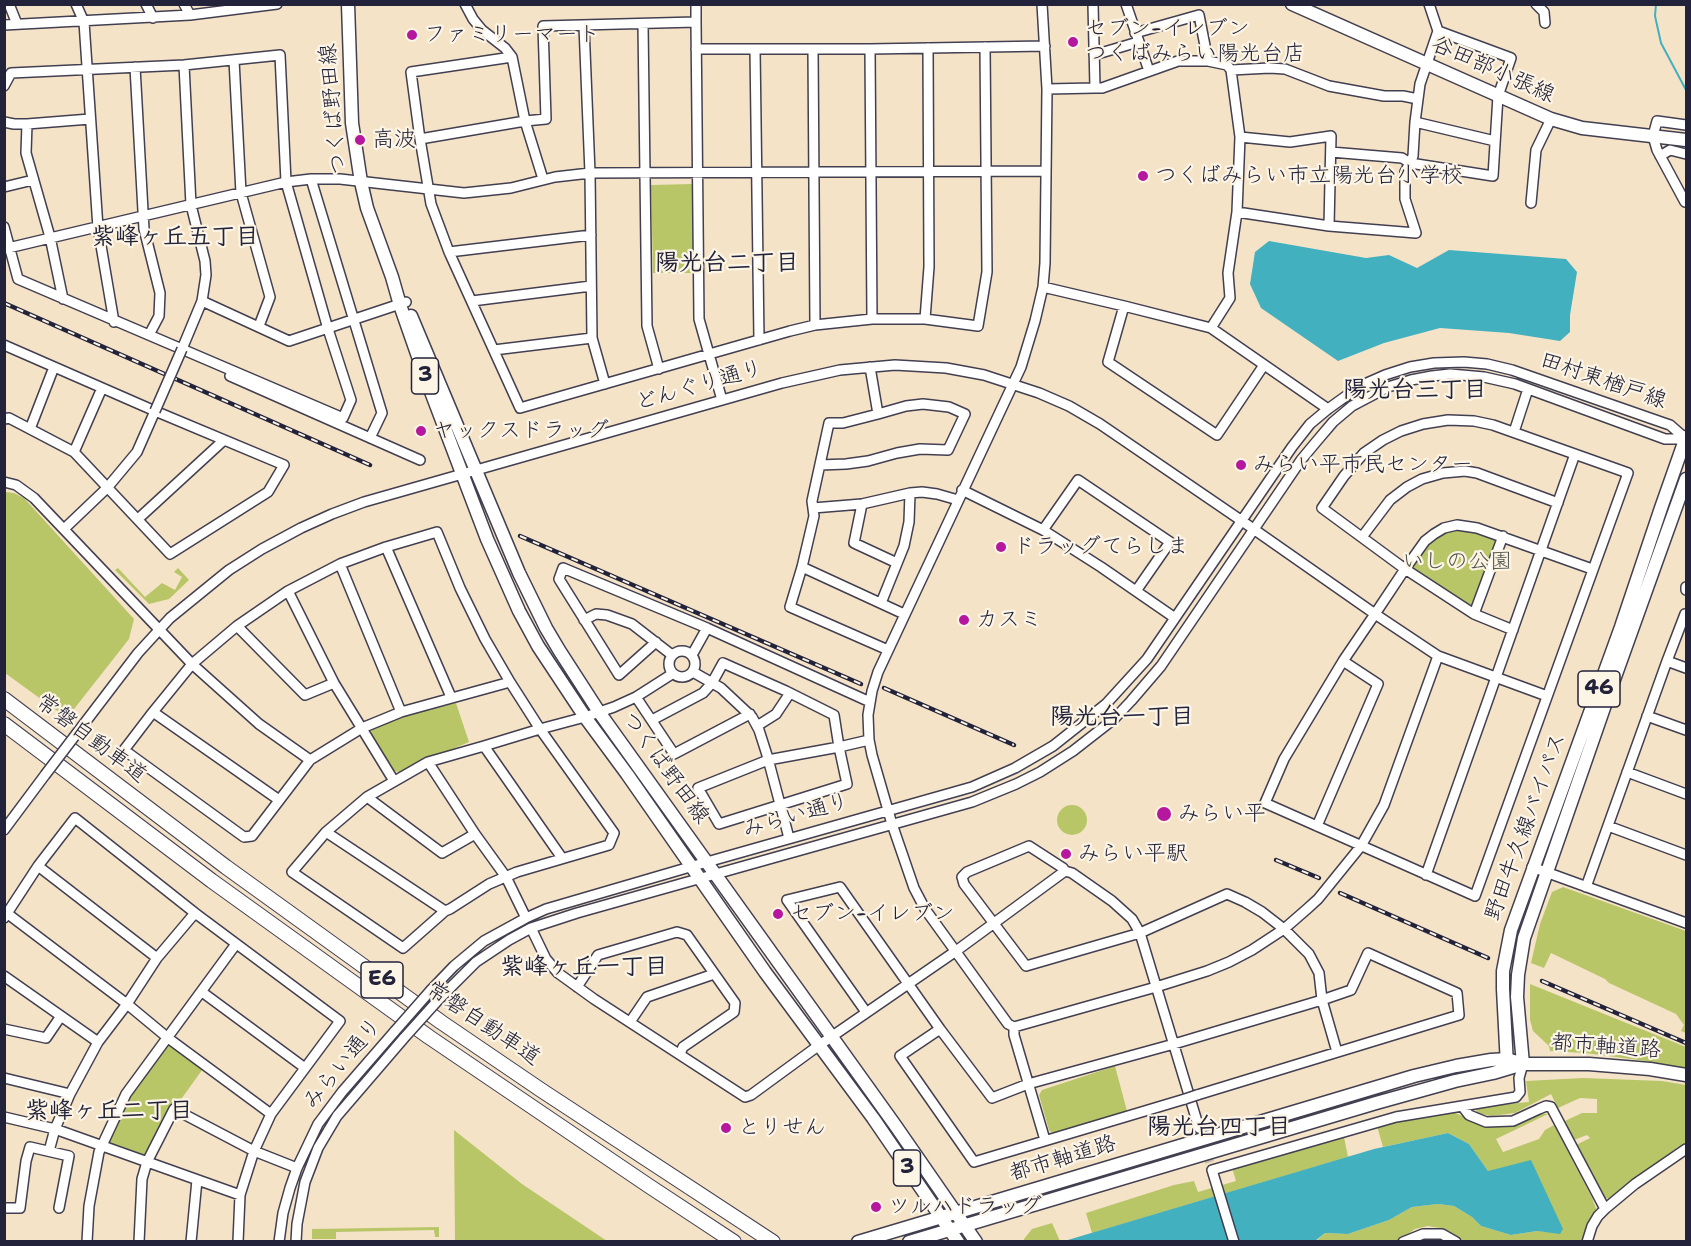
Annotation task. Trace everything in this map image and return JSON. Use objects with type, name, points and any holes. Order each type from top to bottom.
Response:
[{"type":"highway","name":"常磐自動車道","points":[[4,699],[226,867],[441,1022],[773,1242]]},
{"type":"highway","name":"常磐自動車道","points":[[4,724],[212,881],[429,1037],[735,1242]]},
{"type":"main road","name":"つくば野田線","points":[[348,4],[352,123],[361,182],[376,237],[538,613],[579,683],[599,712],[976,1242]]},
{"type":"main road","name":"谷田部小張線","points":[[1292,4],[1320,10],[1427,64],[1551,119],[1581,128],[1686,140]]},
{"type":"main road","name":"つくば野田線","points":[[403,304],[487,539],[519,611],[538,646],[585,717],[819,1046],[873,1118],[958,1242]]},
{"type":"main road","name":"野田牛久線バイパス","points":[[1507,1064],[1503,970],[1511,930],[1686,438]]},
{"type":"main road","name":"野田牛久線バイパス","points":[[1523,1064],[1518,1019],[1518,975],[1524,938],[1686,479]]},
{"type":"main road","name":"都市軸道路","points":[[909,1242],[1507,1064]]},
{"type":"main road","name":"都市軸道路","points":[[858,1242],[1414,1076],[1466,1065],[1589,1064],[1683,1074]]},
{"type":"street","points":[[9,4],[17,24]]},
{"type":"street","points":[[76,4],[84,22],[98,228],[114,322]]},
{"type":"street","points":[[146,4],[153,18]]},
{"type":"street","points":[[184,4],[190,15]]},
{"type":"street","points":[[4,25],[153,18],[277,4]]},
{"type":"street","points":[[465,4],[482,30],[505,48],[512,57],[525,121],[543,179]]},
{"type":"street","points":[[696,4],[699,319],[722,400]]},
{"type":"street","points":[[1042,4],[1047,88],[1045,263],[1031,339],[1021,367],[878,672],[868,715],[869,740],[892,824],[914,888],[925,909],[1008,1024],[1014,1027],[1156,987],[1229,962],[1284,929],[1318,899],[1361,846],[1384,805],[1438,656]]},
{"type":"street","points":[[1093,4],[1095,88]]},
{"type":"street","points":[[1126,4],[1149,71]]},
{"type":"street","points":[[1237,212],[1329,226],[1416,233],[1405,199],[1405,172],[1413,156],[1420,84],[1438,31],[1430,4]]},
{"type":"street","points":[[1536,4],[1544,12],[1545,23]]},
{"type":"street","points":[[1094,55],[1136,37],[1199,15],[1208,61]]},
{"type":"street","points":[[420,139],[546,119],[543,26],[696,22]]},
{"type":"street","points":[[643,24],[647,326],[659,369]]},
{"type":"street","points":[[584,26],[590,173],[592,338],[605,384]]},
{"type":"street","points":[[1330,152],[1402,158],[1410,163],[1493,176],[1498,96],[1511,58],[1438,31]]},
{"type":"street","points":[[696,49],[1045,46]]},
{"type":"street","points":[[512,57],[411,72],[431,204],[449,252],[520,408],[815,325],[873,319],[926,319],[978,326],[987,272],[985,47]]},
{"type":"street","points":[[926,319],[930,171],[928,48]]},
{"type":"street","points":[[755,49],[759,340]]},
{"type":"street","points":[[813,49],[815,325]]},
{"type":"street","points":[[870,49],[873,319]]},
{"type":"street","points":[[4,86],[10,73],[184,65],[280,55],[286,182],[351,400],[343,418],[18,279],[7,248],[4,227]]},
{"type":"street","points":[[234,60],[241,193],[270,297],[259,326]]},
{"type":"street","points":[[1047,88],[1102,88],[1178,61],[1208,61],[1227,65],[1231,70],[1240,137],[1237,212],[1227,273],[1230,298],[1211,328]]},
{"type":"street","points":[[64,529],[107,488],[137,452],[202,301],[206,275],[205,261],[191,205],[184,65]]},
{"type":"street","points":[[135,67],[144,229],[160,293],[159,316],[149,335]]},
{"type":"street","points":[[1231,70],[1285,69],[1329,86],[1384,96],[1418,99]]},
{"type":"street","points":[[4,122],[27,124],[90,119]]},
{"type":"street","points":[[1531,203],[1536,150],[1551,119]]},
{"type":"street","points":[[1685,202],[1660,156],[1653,136],[1657,121],[1686,125]]},
{"type":"street","points":[[1415,122],[1495,141]]},
{"type":"street","points":[[27,124],[26,153],[50,237],[63,299]]},
{"type":"street","points":[[1240,137],[1290,142],[1331,136],[1329,226]]},
{"type":"street","points":[[1660,156],[1670,150],[1686,154]]},
{"type":"street","points":[[7,248],[286,182],[311,179],[339,179],[464,194],[511,188],[543,179],[590,173],[1046,171]]},
{"type":"street","points":[[311,179],[382,413],[370,438]]},
{"type":"street","points":[[4,187],[33,180]]},
{"type":"street","points":[[449,252],[591,235]]},
{"type":"street","points":[[472,301],[591,286]]},
{"type":"street","points":[[1042,287],[1211,328],[1328,409]]},
{"type":"street","points":[[202,301],[289,341],[403,304]]},
{"type":"street","points":[[1124,306],[1108,362],[1217,435],[1264,365]]},
{"type":"street","points":[[494,350],[592,338]]},
{"type":"street","points":[[4,345],[284,465],[268,492],[170,555],[74,452],[9,418],[4,419]]},
{"type":"street","points":[[182,349],[190,358],[420,460]]},
{"type":"street","name":"田村東楢戸線","points":[[1242,520],[1310,424],[1360,386],[1410,367],[1464,362],[1512,370],[1670,425],[1686,438]]},
{"type":"street","points":[[30,429],[54,367]]},
{"type":"street","points":[[870,367],[878,414]]},
{"type":"street","name":"どんぐり通り","points":[[4,830],[120,676],[158,630],[229,570],[301,528],[350,507],[722,400],[813,375],[870,367],[946,368],[984,375],[1070,406],[1242,520],[1438,656],[1547,696]]},
{"type":"street","name":"田村東楢戸線","points":[[1254,530],[1301,460],[1333,422],[1352,406],[1371,395],[1411,380],[1450,374],[1507,381],[1665,439],[1686,438]]},
{"type":"street","points":[[74,452],[102,388]]},
{"type":"street","points":[[1514,432],[1528,389]]},
{"type":"street","points":[[820,465],[868,461],[920,449],[948,450],[965,414],[949,407],[923,404],[906,406],[843,423],[829,423],[812,501],[814,516],[790,607],[888,650]]},
{"type":"street","points":[[1513,630],[1474,614],[1405,569],[1322,508],[1344,476],[1365,453],[1383,440],[1401,431],[1424,424],[1448,420],[1474,421],[1514,432],[1628,472],[1475,896],[1265,803],[1284,759],[1343,661],[1405,569],[1425,541],[1444,528],[1457,525],[1468,526],[1503,536],[1592,569]]},
{"type":"street","points":[[138,519],[224,440]]},
{"type":"street","points":[[1426,875],[1575,454]]},
{"type":"street","points":[[1362,537],[1390,500],[1422,479],[1443,473],[1465,471],[1477,473],[1558,503]]},
{"type":"street","points":[[1043,530],[1078,480],[1088,486],[1170,542],[1136,591]]},
{"type":"street","points":[[4,483],[16,485],[28,492],[192,664],[259,724],[310,760]]},
{"type":"street","points":[[963,490],[1043,530],[1175,618]]},
{"type":"street","points":[[813,508],[862,504],[922,492],[958,500]]},
{"type":"street","points":[[881,603],[904,546],[909,522],[910,493]]},
{"type":"street","points":[[862,504],[854,543],[897,564]]},
{"type":"street","name":"みらい通り","points":[[279,1242],[283,1213],[297,1168],[309,1140],[328,1108],[431,990],[454,966],[484,941],[546,909],[972,787],[1015,768],[1053,746],[1096,714],[1120,690],[1147,659],[1242,520]]},
{"type":"street","name":"みらい通り","points":[[296,1242],[300,1202],[308,1173],[318,1148],[337,1116],[440,998],[476,962],[531,928],[972,802],[1006,789],[1040,772],[1099,731],[1131,701],[1161,666],[1254,530]]},
{"type":"street","points":[[510,682],[401,712],[362,728],[310,760],[252,836],[244,837],[124,750],[192,664],[237,626],[288,591],[340,564],[437,532],[460,588],[485,639],[510,682],[540,729],[614,833],[609,844],[489,884],[445,911],[403,948],[292,872],[326,832],[367,797],[428,762],[540,729],[585,717],[599,712],[636,697],[672,674]]},
{"type":"street","points":[[1474,614],[1503,536]]},
{"type":"street","points":[[386,547],[451,697]]},
{"type":"street","points":[[340,564],[401,712]]},
{"type":"street","points":[[802,567],[904,614]]},
{"type":"street","points":[[656,642],[619,675],[559,579],[563,568],[707,628],[870,702]]},
{"type":"street","points":[[288,591],[334,683],[394,781]]},
{"type":"street","points":[[584,620],[596,614],[607,615],[632,624],[672,655]]},
{"type":"street","points":[[1586,887],[1684,614],[1686,615]]},
{"type":"street","points":[[237,626],[305,695],[334,683]]},
{"type":"street","points":[[692,655],[707,628]]},
{"type":"street","points":[[680,651],[692,655],[696,664],[693,672],[681,678],[672,674],[668,662],[672,655],[680,651]]},
{"type":"street","points":[[1317,826],[1378,684],[1343,661]]},
{"type":"street","points":[[1667,661],[1686,668]]},
{"type":"street","points":[[652,720],[703,693],[712,683],[723,663],[834,715],[839,747],[847,784],[719,825],[698,788],[768,760],[839,747],[869,740]]},
{"type":"street","points":[[693,672],[721,688],[750,714],[757,726],[789,838]]},
{"type":"street","points":[[757,726],[776,714],[790,693]]},
{"type":"street","points":[[636,697],[674,754],[750,714]]},
{"type":"street","points":[[153,712],[279,800]]},
{"type":"street","points":[[1647,716],[1686,730]]},
{"type":"street","points":[[484,746],[562,858]]},
{"type":"street","points":[[428,762],[506,877],[526,918]]},
{"type":"street","points":[[1627,772],[1686,794]]},
{"type":"street","points":[[367,797],[442,853],[475,834]]},
{"type":"street","points":[[238,1242],[240,1196],[254,1151],[271,1114],[340,1021],[195,913],[75,818],[5,914],[271,1114]]},
{"type":"street","points":[[1608,826],[1686,855]]},
{"type":"street","points":[[326,832],[445,911]]},
{"type":"street","points":[[1199,1128],[1140,933],[1132,919],[1112,901],[1029,846],[967,872],[962,877],[964,884],[1026,966],[1140,933],[1227,894],[1262,912],[1284,929],[1309,954],[1318,973],[1322,1000],[1337,1052]]},
{"type":"street","points":[[38,866],[157,958]]},
{"type":"street","points":[[1532,867],[1686,923]]},
{"type":"street","points":[[531,928],[546,959],[558,973],[745,1096],[751,1095],[866,1012],[956,951],[1065,871]]},
{"type":"street","points":[[866,1012],[787,900],[840,886],[940,1029],[992,1098],[1028,1084],[1174,1044],[1351,990],[1368,953],[1457,993],[1459,1016],[974,1162],[900,1056],[940,1029]]},
{"type":"street","points":[[49,1151],[55,1129],[70,1094],[98,1042],[127,1004],[157,958],[195,913]]},
{"type":"street","points":[[577,987],[598,955],[677,932],[687,935],[735,1003],[734,1012],[682,1047],[680,1054]]},
{"type":"street","points":[[87,1242],[89,1206],[101,1146],[126,1094],[236,944]]},
{"type":"street","points":[[630,1022],[647,997],[714,974]]},
{"type":"street","points":[[4,976],[98,1042]]},
{"type":"street","points":[[202,992],[305,1068]]},
{"type":"street","points":[[4,1029],[45,1038],[61,1016]]},
{"type":"street","points":[[1014,1027],[1014,1035],[1045,1140]]},
{"type":"street","points":[[1234,1242],[1212,1170],[1396,1117],[1516,1097],[1520,1092],[1519,1078],[1523,1064]]},
{"type":"street","points":[[4,1078],[70,1094]]},
{"type":"street","points":[[1462,1106],[1469,1115],[1486,1122],[1513,1121],[1546,1106],[1551,1107],[1605,1209]]},
{"type":"street","points":[[139,1242],[142,1179],[147,1162],[174,1109],[254,1151],[297,1168]]},
{"type":"street","points":[[4,1118],[55,1129],[240,1196]]},
{"type":"street","points":[[4,1208],[20,1208],[30,1147],[69,1156],[59,1208]]},
{"type":"street","points":[[1587,1242],[1592,1226],[1605,1209],[1635,1184],[1686,1149]]},
{"type":"street","points":[[191,1242],[197,1180]]},
{"type":"street","points":[[1403,1242],[1423,1234],[1442,1234],[1456,1242]]},
{"type":"green space","points":[[693,184],[694,273],[653,273],[651,185]]},
{"type":"green space","points":[[5,492],[24,498],[134,619],[129,639],[67,718],[5,673]]},
{"type":"green space","name":"いしの公園","points":[[1457,529],[1474,531],[1494,538],[1497,544],[1475,606],[1468,608],[1414,570],[1413,563],[1428,543],[1446,532]]},
{"type":"green space","points":[[118,568],[145,597],[162,583],[175,590],[182,577],[174,572],[178,568],[189,580],[169,599],[149,604],[115,570]]},
{"type":"green space","points":[[456,703],[469,742],[399,772],[394,771],[370,734],[373,728],[404,716]]},
{"type":"green space","points":[[1072,805],[1083,809],[1087,820],[1083,831],[1072,835],[1061,831],[1057,820],[1061,809]]},
{"type":"green space","points":[[1563,887],[1686,931],[1686,1033],[1681,1031],[1684,1025],[1676,1014],[1551,953],[1544,968],[1531,963],[1540,924],[1552,892]]},
{"type":"green space","points":[[1530,984],[1686,1047],[1686,1070],[1646,1061],[1550,1051],[1549,1046],[1533,1031],[1530,1020]]},
{"type":"green space","points":[[168,1038],[205,1066],[174,1109],[147,1162],[101,1146],[126,1094]]},
{"type":"green space","points":[[1115,1066],[1127,1111],[1053,1134],[1049,1130],[1039,1095],[1042,1090]]},
{"type":"green space","points":[[1583,1078],[1662,1081],[1686,1085],[1686,1143],[1611,1199],[1604,1198],[1576,1145],[1590,1138],[1587,1135],[1574,1140],[1565,1121],[1582,1113],[1597,1113],[1597,1099],[1580,1098],[1558,1108],[1551,1094],[1515,1113],[1491,1116],[1477,1113],[1476,1110],[1477,1107],[1529,1102],[1526,1081]]},
{"type":"green space","points":[[1449,1110],[1482,1125],[1516,1124],[1540,1113],[1548,1114],[1496,1139],[1503,1152],[1539,1139],[1545,1130],[1554,1125],[1597,1211],[1584,1241],[1463,1241],[1445,1229],[1428,1226],[1415,1229],[1398,1241],[1315,1242],[1325,1233],[1348,1234],[1389,1220],[1412,1207],[1438,1204],[1454,1206],[1472,1217],[1481,1226],[1511,1235],[1537,1231],[1560,1233],[1488,1171],[1469,1144],[1448,1133],[1383,1147],[1377,1126]]},
{"type":"green space","points":[[454,1130],[522,1184],[607,1241],[455,1241]]},
{"type":"green space","points":[[1344,1137],[1348,1157],[1092,1233],[1086,1213],[1174,1185],[1194,1181],[1198,1192],[1236,1181],[1232,1168]]},
{"type":"green space","points":[[1052,1223],[1060,1241],[1024,1241],[1032,1229]]},
{"type":"green space","points":[[439,1227],[439,1237],[435,1237],[434,1230],[336,1232],[336,1239],[312,1239],[312,1229]]},
{"type":"water","points":[[1269,241],[1366,258],[1389,255],[1417,268],[1449,250],[1566,259],[1577,272],[1570,315],[1570,332],[1560,341],[1509,333],[1440,328],[1384,343],[1338,361],[1261,308],[1250,284],[1255,252]]},
{"type":"water","points":[[1448,1133],[1469,1144],[1488,1171],[1531,1160],[1563,1229],[1560,1234],[1537,1231],[1511,1235],[1481,1226],[1472,1217],[1454,1206],[1438,1204],[1412,1207],[1389,1220],[1348,1234],[1325,1233],[1315,1241],[1061,1242],[1374,1149]]},
{"type":"waterway","points":[[1656,4],[1655,16],[1661,43],[1686,90]]},
{"type":"tunnel","points":[[1199,1128],[1212,1170]]},
{"type":"railway","points":[[4,303],[370,465]]},
{"type":"railway","points":[[520,536],[861,684]]},
{"type":"railway","points":[[884,688],[1014,745]]},
{"type":"railway","points":[[1276,860],[1319,878]]},
{"type":"railway","points":[[1340,893],[1488,958]]},
{"type":"railway","points":[[1542,981],[1686,1043]]},
{"type":"place","name":"ファミリーマート","points":[[412,35]]},
{"type":"place","name":"セブン-イレブン つくばみらい陽光台店","points":[[1073,42]]},
{"type":"place","name":"高波","points":[[360,140]]},
{"type":"place","name":"つくばみらい市立陽光台小学校","points":[[1143,176]]},
{"type":"place","name":"ヤックスドラッグ","points":[[421,431]]},
{"type":"place","name":"みらい平市民センター","points":[[1241,465]]},
{"type":"place","name":"ドラッグてらしま","points":[[1001,547]]},
{"type":"place","name":"カスミ","points":[[964,620]]},
{"type":"place","name":"みらい平","points":[[1164,814]]},
{"type":"place","name":"みらい平駅","points":[[1066,854]]},
{"type":"place","name":"セブン-イレブン","points":[[778,914]]},
{"type":"place","name":"とりせん","points":[[726,1128]]},
{"type":"place","name":"ツルハドラッグ","points":[[876,1207]]},
{"type":"district","name":"紫峰ヶ丘五丁目","points":[[175,238]]},
{"type":"district","name":"陽光台二丁目","points":[[727,264]]},
{"type":"district","name":"陽光台三丁目","points":[[1415,391]]},
{"type":"district","name":"陽光台一丁目","points":[[1122,718]]},
{"type":"district","name":"紫峰ヶ丘一丁目","points":[[584,968]]},
{"type":"district","name":"紫峰ヶ丘二丁目","points":[[109,1112]]},
{"type":"district","name":"陽光台四丁目","points":[[1219,1128]]}]
